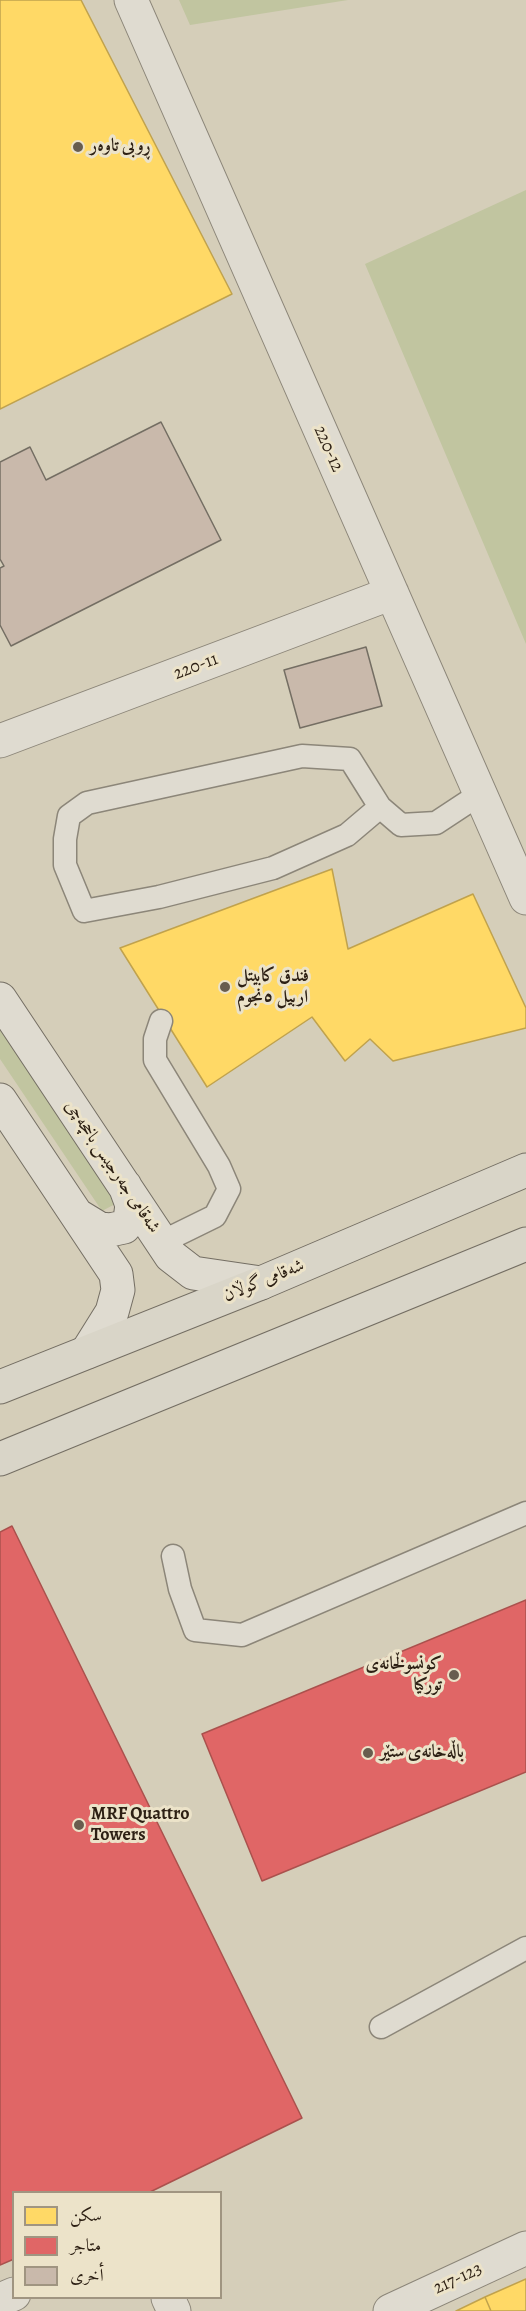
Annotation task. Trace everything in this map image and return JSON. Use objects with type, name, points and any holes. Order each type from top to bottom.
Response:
[{"type":"main road","name":"شەقامی گوڵان","points":[[0,1387],[261,1283],[526,1170]]},
{"type":"main road","points":[[0,1459],[526,1244]]},
{"type":"street","name":"220-12","points":[[131,0],[526,898]]},
{"type":"street","name":"220-11","points":[[0,741],[392,593]]},
{"type":"street","name":"شەقامی جەرجیس باخچەچی","points":[[0,999],[178,1263],[192,1273],[261,1283]]},
{"type":"street","points":[[0,1100],[113,1269],[119,1283],[112,1312],[87,1352]]},
{"type":"street","points":[[77,1215],[100,1228],[110,1230],[124,1227],[130,1218],[132,1205],[125,1186]]},
{"type":"street","name":"217-123","points":[[390,2311],[526,2248]]},
{"type":"lane","points":[[380,807],[347,835],[273,868],[159,897],[84,911],[65,865],[65,839],[69,816],[87,802],[303,756],[350,759],[380,807],[401,825],[436,823],[480,794]]},
{"type":"lane","points":[[161,1021],[155,1040],[155,1060],[219,1166],[229,1189],[215,1216],[162,1242]]},
{"type":"lane","points":[[173,1556],[180,1589],[195,1630],[242,1635],[526,1513]]},
{"type":"lane","points":[[381,2027],[526,1948]]},
{"type":"green space","points":[[179,0],[348,0],[190,25]]},
{"type":"green space","points":[[526,190],[526,644],[365,264]]},
{"type":"green space","points":[[0,1029],[117,1203],[102,1211],[0,1059]]},
{"type":"building: سكن","name":"ڕوبی تاوەر","points":[[0,0],[81,0],[232,294],[0,409]]},
{"type":"building: سكن","points":[[332,869],[348,949],[473,894],[526,1008],[526,1028],[393,1061],[370,1039],[345,1061],[312,1017],[207,1087],[120,948]]},
{"type":"building: سكن","points":[[8,1545],[118,1792],[12,1838],[0,1811],[0,1549]]},
{"type":"building: سكن","points":[[160,1859],[273,2105],[83,2191],[12,2191],[12,2224],[0,2229],[0,2103],[121,2048],[56,1907]]},
{"type":"building: سكن","points":[[526,2279],[526,2311],[491,2311],[485,2297]]},
{"type":"building: سكن","points":[[485,2297],[491,2311],[456,2311]]},
{"type":"building: متاجر","name":"MRF Quattro Towers","points":[[12,1526],[302,2118],[152,2191],[12,2191],[12,2260],[0,2265],[0,1532]]},
{"type":"building: متاجر","name":"باڵەخانەی ستێر","points":[[526,1600],[526,1772],[262,1881],[202,1734]]},
{"type":"building: أخرى","points":[[161,422],[221,540],[11,646],[0,625],[0,568],[4,566],[0,559],[0,462],[30,447],[46,480]]},
{"type":"building: أخرى","points":[[366,647],[382,706],[300,728],[284,670]]},
{"type":"place","name":"ڕوبی تاوەر","points":[[78,147]]},
{"type":"place","name":"فندق كابيتل اربيل ٥نجوم","points":[[225,987]]},
{"type":"place","name":"کونسوڵخانەی تورکیا","points":[[454,1675]]},
{"type":"place","name":"باڵەخانەی ستێر","points":[[368,1753]]},
{"type":"place","name":"MRF Quattro Towers","points":[[79,1825]]}]
